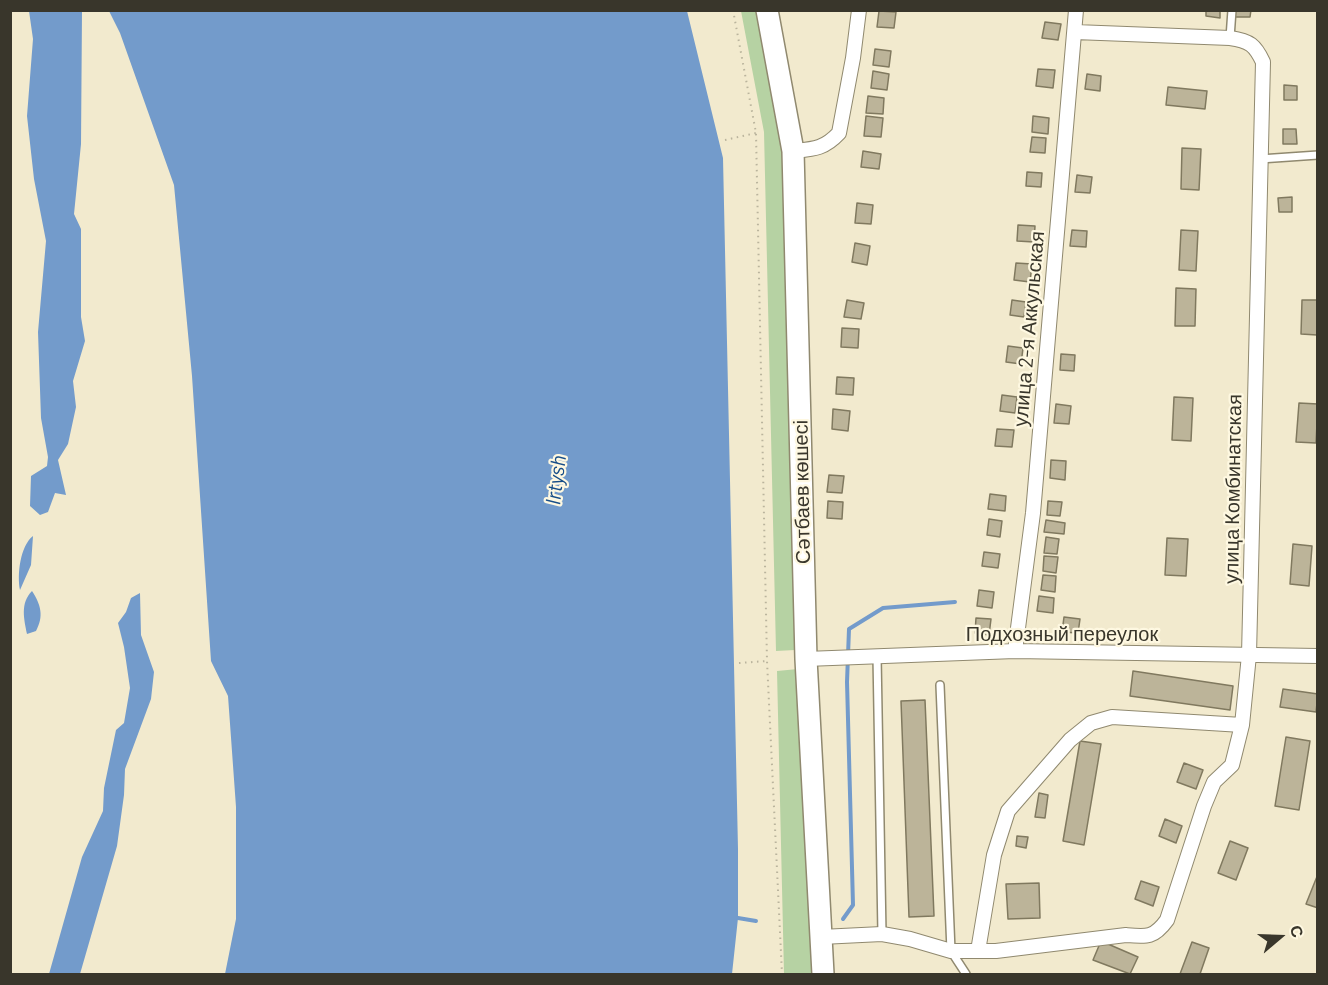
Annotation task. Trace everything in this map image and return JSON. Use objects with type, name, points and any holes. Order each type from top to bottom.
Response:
[{"type":"main road","name":"Сәтбаев көшесі","points":[[767,10],[793,151],[806,659],[822,975]]},
{"type":"street","points":[[793,151],[818,149],[831,142],[839,134],[859,10]]},
{"type":"street","name":"улица 2-я Аккульская","points":[[1015,651],[1033,513],[1076,10]]},
{"type":"street","name":"улица Комбинатская","points":[[978,951],[996,951],[1126,935],[1146,936],[1159,931],[1167,920],[1214,782],[1232,765],[1242,724],[1249,655],[1263,62],[1256,48],[1243,40],[1075,32]]},
{"type":"street","name":"Подхозный переулок","points":[[806,659],[1015,651],[1317,656]]},
{"type":"street","points":[[821,937],[882,934],[910,939],[951,951],[978,951],[994,855],[1008,811],[1070,740],[1091,723],[1112,717],[1242,724]]},
{"type":"lane","points":[[1230,38],[1232,10]]},
{"type":"lane","points":[[1260,159],[1317,154]]},
{"type":"lane","points":[[878,656],[882,934]]},
{"type":"lane","points":[[940,685],[951,951],[966,975]]},
{"type":"path","points":[[732,10],[756,133],[767,661],[782,975]]},
{"type":"path","points":[[724,140],[756,133]]},
{"type":"path","points":[[739,663],[767,661]]},
{"type":"green space","points":[[741,11],[762,11],[796,243],[795,650],[776,651],[764,132]]},
{"type":"green space","points":[[798,669],[813,974],[784,974],[777,671]]},
{"type":"water","points":[[29,11],[82,11],[81,144],[74,214],[81,229],[81,317],[85,341],[73,381],[76,407],[68,444],[58,460],[66,495],[55,493],[48,512],[40,515],[30,506],[31,476],[47,466],[48,457],[41,418],[38,332],[46,241],[34,179],[27,116],[33,39]]},
{"type":"water","name":"Irtysh","points":[[109,11],[687,11],[723,158],[738,849],[738,918],[732,974],[225,974],[236,919],[236,807],[228,696],[211,661],[192,376],[174,185],[120,33]]},
{"type":"water","points":[[33,536],[31,565],[20,590],[20,561],[25,547]]},
{"type":"water","points":[[32,591],[38,601],[41,615],[36,631],[27,634],[24,606]]},
{"type":"water","points":[[140,593],[141,635],[154,672],[151,699],[125,769],[117,846],[80,974],[49,974],[82,857],[103,811],[104,788],[116,730],[124,723],[130,688],[118,623],[126,612],[131,598]]},
{"type":"building","points":[[1206,10],[1220,10],[1220,18],[1206,16]]},
{"type":"building","points":[[1235,10],[1251,10],[1250,17],[1235,17]]},
{"type":"building","points":[[879,11],[896,12],[894,28],[877,27]]},
{"type":"building","points":[[1045,22],[1061,24],[1058,40],[1042,38]]},
{"type":"building","points":[[875,49],[891,51],[889,67],[873,65]]},
{"type":"building","points":[[1038,69],[1055,70],[1053,88],[1036,86]]},
{"type":"building","points":[[873,71],[889,74],[887,90],[871,88]]},
{"type":"building","points":[[1087,74],[1101,76],[1100,91],[1085,89]]},
{"type":"building","points":[[1284,85],[1297,86],[1297,100],[1284,100]]},
{"type":"building","points":[[1168,87],[1207,91],[1205,109],[1166,105]]},
{"type":"building","points":[[868,96],[884,98],[883,114],[866,113]]},
{"type":"building","points":[[866,116],[883,118],[881,137],[864,136]]},
{"type":"building","points":[[1033,116],[1049,118],[1048,134],[1032,132]]},
{"type":"building","points":[[1283,129],[1296,129],[1297,144],[1283,144]]},
{"type":"building","points":[[1032,137],[1046,138],[1045,153],[1030,152]]},
{"type":"building","points":[[1182,148],[1201,149],[1199,190],[1181,189]]},
{"type":"building","points":[[863,151],[881,154],[879,169],[861,167]]},
{"type":"building","points":[[1027,172],[1042,173],[1041,187],[1026,186]]},
{"type":"building","points":[[1077,175],[1092,177],[1090,193],[1075,192]]},
{"type":"building","points":[[1292,197],[1292,212],[1279,212],[1278,198]]},
{"type":"building","points":[[857,203],[873,205],[871,224],[855,223]]},
{"type":"building","points":[[1018,225],[1035,226],[1034,242],[1017,241]]},
{"type":"building","points":[[1072,230],[1087,231],[1086,247],[1070,246]]},
{"type":"building","points":[[1181,230],[1198,231],[1196,271],[1179,270]]},
{"type":"building","points":[[855,243],[870,246],[867,265],[852,262]]},
{"type":"building","points":[[1016,263],[1032,264],[1030,282],[1014,280]]},
{"type":"building","points":[[1176,288],[1196,289],[1195,326],[1175,326]]},
{"type":"building","points":[[847,300],[864,303],[861,319],[844,317]]},
{"type":"building","points":[[1012,300],[1026,302],[1024,317],[1010,315]]},
{"type":"building","points":[[1302,300],[1317,300],[1317,335],[1301,334]]},
{"type":"building","points":[[842,328],[859,329],[858,348],[841,347]]},
{"type":"building","points":[[1008,346],[1023,348],[1021,364],[1006,362]]},
{"type":"building","points":[[1061,354],[1075,355],[1074,371],[1060,370]]},
{"type":"building","points":[[837,377],[854,378],[853,395],[836,394]]},
{"type":"building","points":[[1002,395],[1017,397],[1015,413],[1000,411]]},
{"type":"building","points":[[1174,397],[1193,398],[1191,441],[1172,440]]},
{"type":"building","points":[[1299,403],[1318,404],[1316,443],[1296,442]]},
{"type":"building","points":[[1056,404],[1071,406],[1069,424],[1054,423]]},
{"type":"building","points":[[833,409],[850,411],[848,431],[832,429]]},
{"type":"building","points":[[997,429],[1014,430],[1012,447],[995,446]]},
{"type":"building","points":[[1051,460],[1066,461],[1065,480],[1050,478]]},
{"type":"building","points":[[829,475],[844,476],[842,493],[827,492]]},
{"type":"building","points":[[990,494],[1006,496],[1005,511],[988,509]]},
{"type":"building","points":[[828,501],[843,502],[842,519],[827,518]]},
{"type":"building","points":[[1048,501],[1062,502],[1060,516],[1047,515]]},
{"type":"building","points":[[989,519],[1002,521],[1000,537],[987,535]]},
{"type":"building","points":[[1046,520],[1065,523],[1064,534],[1044,532]]},
{"type":"building","points":[[1046,537],[1059,539],[1057,554],[1044,553]]},
{"type":"building","points":[[1167,538],[1188,539],[1186,576],[1165,575]]},
{"type":"building","points":[[1293,544],[1312,546],[1309,586],[1290,584]]},
{"type":"building","points":[[984,552],[1000,554],[998,568],[982,566]]},
{"type":"building","points":[[1044,556],[1058,557],[1056,573],[1043,571]]},
{"type":"building","points":[[1043,575],[1056,576],[1055,592],[1041,590]]},
{"type":"building","points":[[979,590],[994,592],[992,608],[977,606]]},
{"type":"building","points":[[1039,596],[1054,598],[1053,613],[1037,611]]},
{"type":"building","points":[[1064,617],[1080,619],[1078,633],[1062,632]]},
{"type":"building","points":[[976,618],[991,619],[989,635],[975,633]]},
{"type":"building","points":[[1133,671],[1233,686],[1230,710],[1130,696]]},
{"type":"building","points":[[1283,689],[1318,694],[1316,712],[1280,707]]},
{"type":"building","points":[[925,700],[934,916],[909,917],[901,701]]},
{"type":"building","points":[[1286,737],[1310,741],[1299,810],[1275,806]]},
{"type":"building","points":[[1080,741],[1101,744],[1084,845],[1063,841]]},
{"type":"building","points":[[1184,763],[1203,770],[1196,789],[1177,782]]},
{"type":"building","points":[[1039,793],[1048,795],[1045,818],[1035,817]]},
{"type":"building","points":[[1165,819],[1182,826],[1176,843],[1159,836]]},
{"type":"building","points":[[1017,836],[1028,837],[1026,848],[1016,846]]},
{"type":"building","points":[[1230,841],[1248,848],[1236,880],[1218,873]]},
{"type":"building","points":[[1318,874],[1318,908],[1306,904]]},
{"type":"building","points":[[1141,881],[1159,887],[1153,906],[1135,899]]},
{"type":"building","points":[[1039,883],[1040,918],[1008,919],[1006,884]]},
{"type":"building","points":[[1101,941],[1138,957],[1130,974],[1093,960]]},
{"type":"building","points":[[1192,942],[1209,948],[1200,974],[1180,974]]},
{"type":"waterway","points":[[843,919],[853,905],[847,682],[849,629],[883,608],[955,602]]},
{"type":"waterway","points":[[738,918],[756,921]]}]
